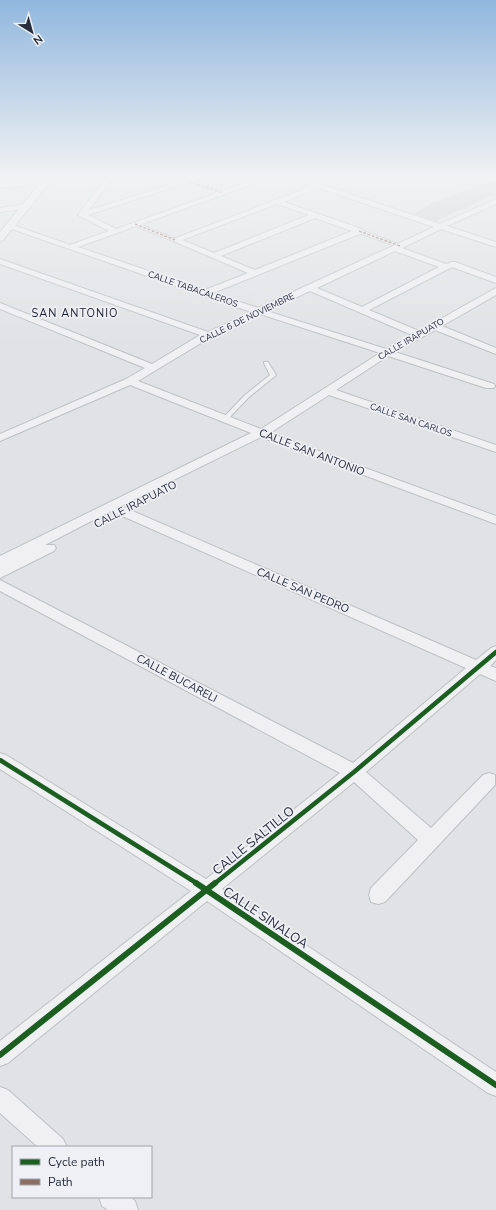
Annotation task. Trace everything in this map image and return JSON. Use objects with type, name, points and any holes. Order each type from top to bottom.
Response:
[{"type":"street","name":"CALLE TABACALEROS","points":[[24,231],[258,311],[490,386]]},
{"type":"street","points":[[71,247],[114,231]]},
{"type":"street","points":[[154,231],[253,272]]},
{"type":"street","points":[[176,240],[199,231]]},
{"type":"street","points":[[213,256],[275,231]]},
{"type":"street","points":[[205,293],[253,272],[358,231]]},
{"type":"street","points":[[360,231],[446,267]]},
{"type":"street","name":"CALLE 6 DE NOVIEMBRE","points":[[0,438],[130,381],[208,335],[432,231]]},
{"type":"street","points":[[456,231],[495,244]]},
{"type":"street","points":[[0,261],[208,335]]},
{"type":"street","points":[[362,310],[452,264],[496,280]]},
{"type":"street","points":[[310,288],[419,334]]},
{"type":"street","name":"CALLE IRAPUATO","points":[[0,562],[245,448],[264,432],[387,353],[496,291]]},
{"type":"street","points":[[0,306],[153,368]]},
{"type":"street","points":[[434,326],[495,350]]},
{"type":"street","name":"CALLE SAN ANTONIO","points":[[130,381],[496,520]]},
{"type":"street","name":"CALLE SAN CARLOS","points":[[327,391],[496,449]]},
{"type":"street","name":"CALLE IRAPUATO","points":[[0,573],[115,509]]},
{"type":"street","name":"CALLE SAN PEDRO","points":[[115,509],[496,674]]},
{"type":"street","name":"CALLE BUCARELI","points":[[0,585],[354,772],[431,840]]},
{"type":"street","name":"CALLE SALTILLO","points":[[0,1055],[354,772],[496,652]]},
{"type":"street","name":"CALLE SINALOA","points":[[0,760],[207,890],[496,1086]]},
{"type":"street","points":[[378,895],[489,780]]},
{"type":"street","points":[[0,1098],[54,1146]]},
{"type":"street","points":[[112,1198],[126,1210]]},
{"type":"lane","points":[[226,418],[247,396],[273,375],[266,363]]},
{"type":"marked path","points":[[154,231],[175,240]]},
{"type":"marked path","points":[[360,231],[400,246]]},
{"type":"cycle path","points":[[0,1055],[354,772],[496,652]]},
{"type":"cycle path","points":[[0,760],[207,890],[496,1085]]},
{"type":"district","name":"SAN ANTONIO","points":[[75,313]]}]
